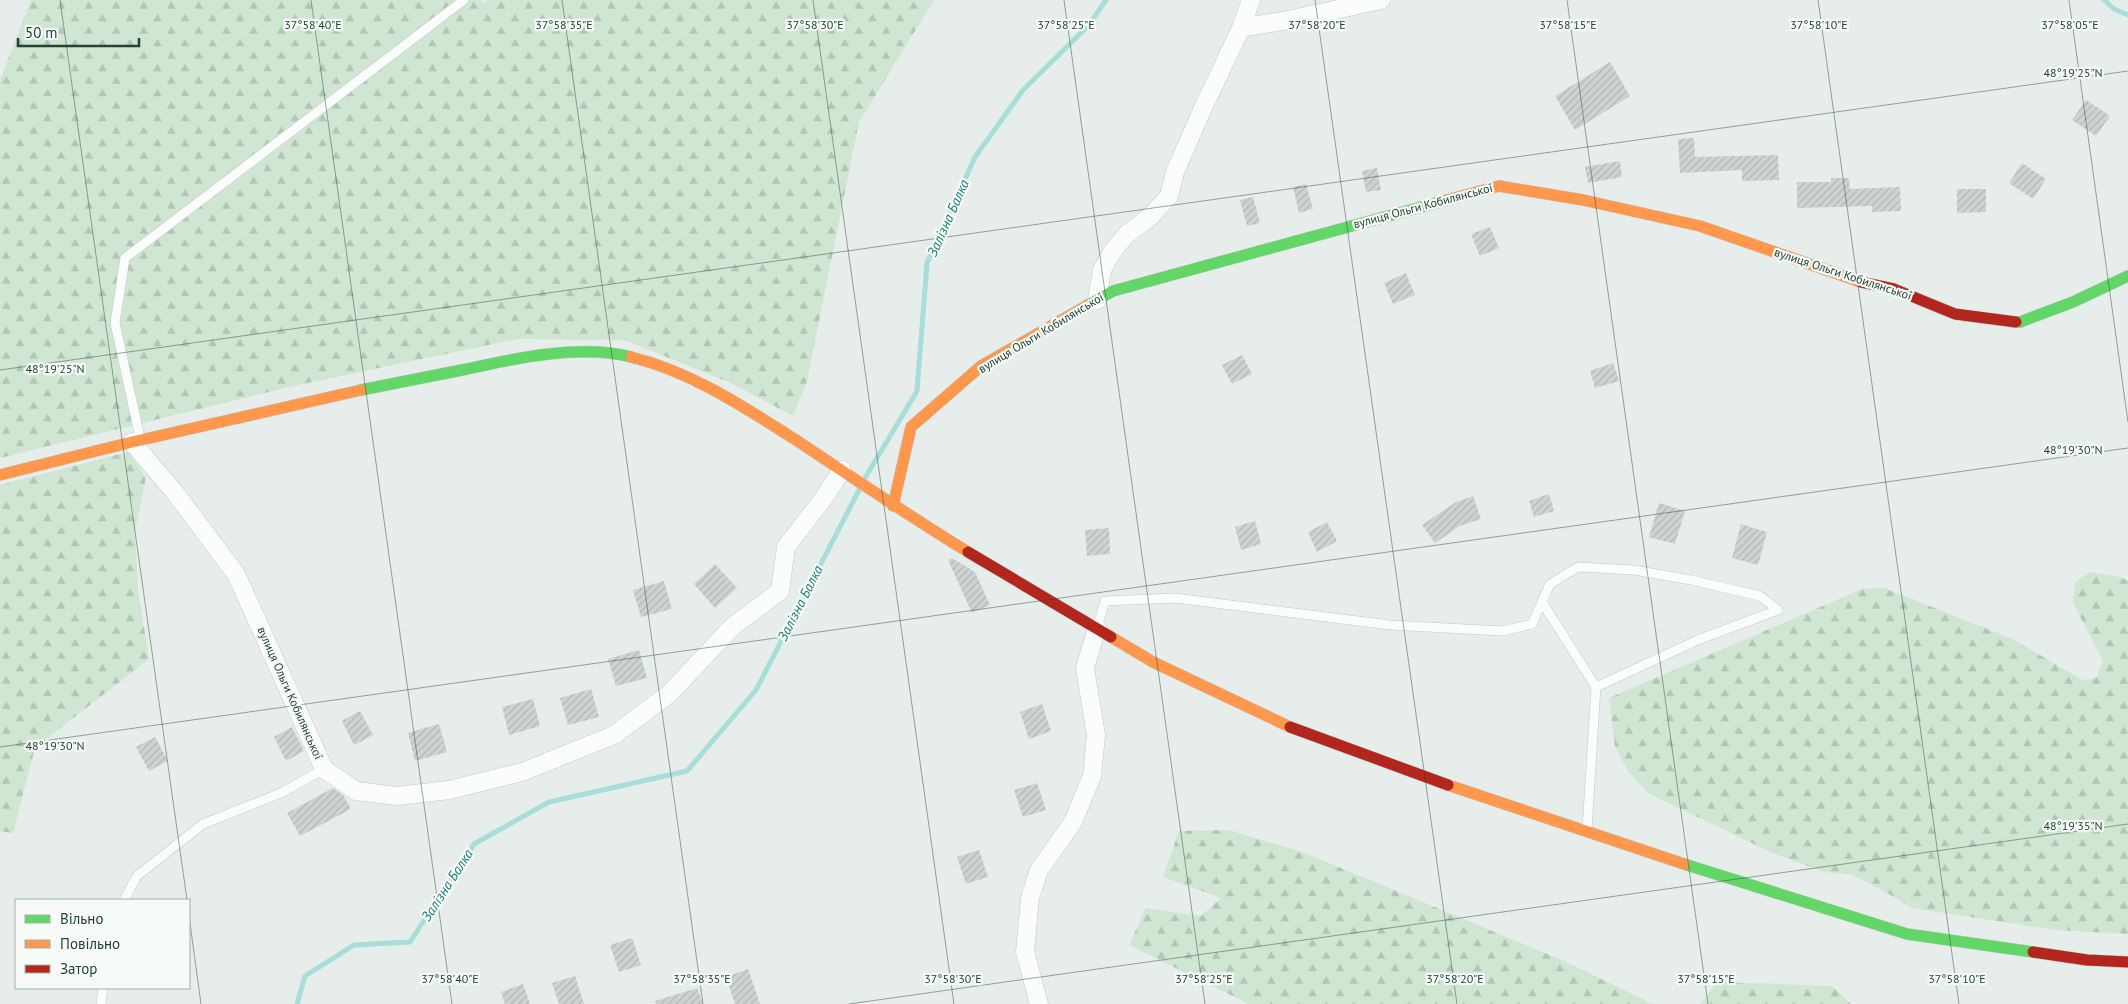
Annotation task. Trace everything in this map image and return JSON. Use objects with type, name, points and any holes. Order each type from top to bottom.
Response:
[{"type":"street","points":[[1097,300],[1102,270],[1112,252],[1126,235],[1151,216],[1169,196],[1175,172],[1203,108],[1242,28],[1251,0]]},
{"type":"street","points":[[1242,28],[1381,0]]},
{"type":"street","name":"вулиця Ольги Кобилянської","points":[[891,504],[911,428],[981,366],[1113,291],[1499,186],[1583,200],[1700,226],[1856,281],[1894,289],[1955,314],[2020,322],[2073,302],[2128,276]]},
{"type":"street","points":[[0,475],[136,441],[320,399],[509,360],[549,354],[624,354],[656,362],[726,395],[891,504],[1153,662],[1292,728],[1424,777],[1587,832],[1907,934],[2087,960],[2128,962]]},
{"type":"street","name":"вулиця Ольги Кобилянської","points":[[136,441],[236,574],[324,769],[356,791],[397,796],[449,790],[522,772],[614,735],[669,694],[732,627],[780,591],[786,548],[823,499],[848,474]]},
{"type":"street","points":[[1039,1004],[1025,952],[1030,898],[1039,870],[1073,822],[1092,776],[1096,735],[1085,668],[1097,628]]},
{"type":"lane","points":[[136,441],[115,323],[125,258],[464,0]]},
{"type":"lane","points":[[1097,628],[1105,601],[1175,598],[1390,625],[1502,631],[1532,624],[1550,584],[1578,567],[1634,570],[1691,580],[1760,596],[1778,610],[1700,639],[1596,686]]},
{"type":"lane","points":[[1542,602],[1596,686],[1587,832]]},
{"type":"lane","points":[[125,899],[137,876],[203,824],[281,793],[324,769]]},
{"type":"lane","points":[[101,1004],[103,989]]},
{"type":"green space","points":[[31,0],[480,0],[483,4],[488,0],[934,0],[859,122],[807,381],[793,416],[733,384],[625,340],[517,339],[298,385],[0,458],[0,80]]},
{"type":"green space","points":[[128,452],[146,477],[135,532],[138,590],[149,659],[35,748],[13,833],[0,831],[0,485]]},
{"type":"green space","points":[[2090,572],[2120,577],[2128,581],[2128,934],[2056,930],[1911,908],[1853,875],[1824,872],[1770,852],[1648,793],[1629,773],[1615,747],[1609,698],[1862,589],[1884,588],[2013,639],[2084,681],[2097,677],[2103,661],[2073,603],[2075,582]]},
{"type":"green space","points":[[1228,830],[1305,853],[1562,960],[1653,1004],[1249,1004],[1129,945],[1146,908],[1201,916],[1221,898],[1163,877],[1179,831]]},
{"type":"green space","points":[[1717,982],[1832,986],[1851,1004],[1700,1004]]},
{"type":"building","points":[[1610,62],[1630,96],[1575,130],[1555,96]]},
{"type":"building","points":[[2086,100],[2110,116],[2096,136],[2072,120]]},
{"type":"building","points":[[1694,138],[1695,157],[1778,155],[1779,180],[1742,181],[1742,170],[1680,173],[1678,139]]},
{"type":"building","points":[[1620,161],[1622,177],[1588,183],[1585,167]]},
{"type":"building","points":[[2022,163],[2046,179],[2033,199],[2009,183]]},
{"type":"building","points":[[1377,168],[1381,190],[1366,192],[1362,171]]},
{"type":"building","points":[[1831,178],[1849,178],[1850,189],[1900,187],[1901,211],[1872,212],[1872,206],[1797,208],[1797,182],[1831,182]]},
{"type":"building","points":[[1306,184],[1313,209],[1299,213],[1293,187]]},
{"type":"building","points":[[1957,189],[1986,189],[1986,212],[1957,213]]},
{"type":"building","points":[[1253,197],[1260,223],[1247,226],[1240,200]]},
{"type":"building","points":[[1490,227],[1499,248],[1480,256],[1471,234]]},
{"type":"building","points":[[1406,273],[1415,295],[1393,304],[1384,283]]},
{"type":"building","points":[[1242,355],[1252,374],[1232,384],[1222,365]]},
{"type":"building","points":[[1613,363],[1619,381],[1595,388],[1590,371]]},
{"type":"building","points":[[1549,494],[1554,511],[1534,517],[1529,501]]},
{"type":"building","points":[[1473,496],[1481,519],[1460,526],[1435,543],[1422,525],[1456,502]]},
{"type":"building","points":[[1659,503],[1685,511],[1675,544],[1649,537]]},
{"type":"building","points":[[1255,521],[1261,544],[1241,550],[1235,527]]},
{"type":"building","points":[[1327,522],[1337,541],[1317,552],[1308,532]]},
{"type":"building","points":[[1741,524],[1767,532],[1758,565],[1732,558]]},
{"type":"building","points":[[1109,528],[1110,554],[1087,556],[1085,530]]},
{"type":"building","points":[[952,558],[975,572],[990,605],[972,613],[948,560]]},
{"type":"building","points":[[715,564],[737,588],[715,608],[694,584]]},
{"type":"building","points":[[664,581],[672,609],[641,617],[633,590]]},
{"type":"building","points":[[639,650],[647,678],[616,686],[608,659]]},
{"type":"building","points":[[591,689],[599,717],[568,725],[560,698]]},
{"type":"building","points":[[533,699],[540,726],[509,735],[502,707]]},
{"type":"building","points":[[1042,704],[1051,731],[1029,739],[1020,712]]},
{"type":"building","points":[[360,711],[373,735],[354,745],[342,721]]},
{"type":"building","points":[[439,724],[447,752],[415,761],[408,733]]},
{"type":"building","points":[[292,727],[304,751],[286,761],[274,737]]},
{"type":"building","points":[[155,737],[168,761],[149,771],[136,747]]},
{"type":"building","points":[[1037,783],[1046,810],[1023,817],[1014,790]]},
{"type":"building","points":[[333,788],[343,795],[351,809],[300,836],[287,813]]},
{"type":"building","points":[[979,850],[988,877],[966,884],[957,857]]},
{"type":"building","points":[[632,938],[641,965],[619,972],[610,945]]},
{"type":"building","points":[[748,969],[760,1004],[735,1004],[726,977]]},
{"type":"building","points":[[575,976],[584,1004],[559,1004],[552,983]]},
{"type":"building","points":[[523,984],[530,1004],[505,1004],[501,992]]},
{"type":"building","points":[[697,988],[703,1004],[656,1004],[655,1001]]},
{"type":"waterway","name":"Залізна Балка","points":[[865,478],[917,391],[927,263],[975,157],[1023,90],[1089,25],[1106,0]]},
{"type":"waterway","name":"Залізна Балка","points":[[2104,0],[2114,9],[2128,15]]},
{"type":"waterway","name":"Залізна Балка","points":[[297,1004],[305,976],[354,945],[410,942],[474,844],[549,802],[687,771],[756,690],[859,490]]},
{"type":"traffic: fast","points":[[1088,305],[1113,291],[1447,200]]},
{"type":"traffic: fast","points":[[2016,322],[2073,302],[2128,276]]},
{"type":"traffic: fast","points":[[361,390],[549,354],[591,352],[612,353],[631,357]]},
{"type":"traffic: fast","points":[[1684,864],[1907,934],[2033,952]]},
{"type":"traffic: slow","points":[[1447,200],[1499,186],[1583,200],[1700,226],[1861,282]]},
{"type":"traffic: slow","points":[[893,506],[911,427],[981,366],[1088,305]]},
{"type":"traffic: slow","points":[[631,357],[696,381],[737,403],[968,552]]},
{"type":"traffic: slow","points":[[0,475],[132,442],[361,390]]},
{"type":"traffic: slow","points":[[1111,637],[1153,662],[1290,727]]},
{"type":"traffic: slow","points":[[1448,785],[1684,864]]},
{"type":"traffic: jam","points":[[1861,282],[1894,289],[1955,314],[2016,322]]},
{"type":"traffic: jam","points":[[968,552],[1111,637]]},
{"type":"traffic: jam","points":[[1290,727],[1448,785]]},
{"type":"traffic: jam","points":[[2033,952],[2087,960],[2128,962]]}]
